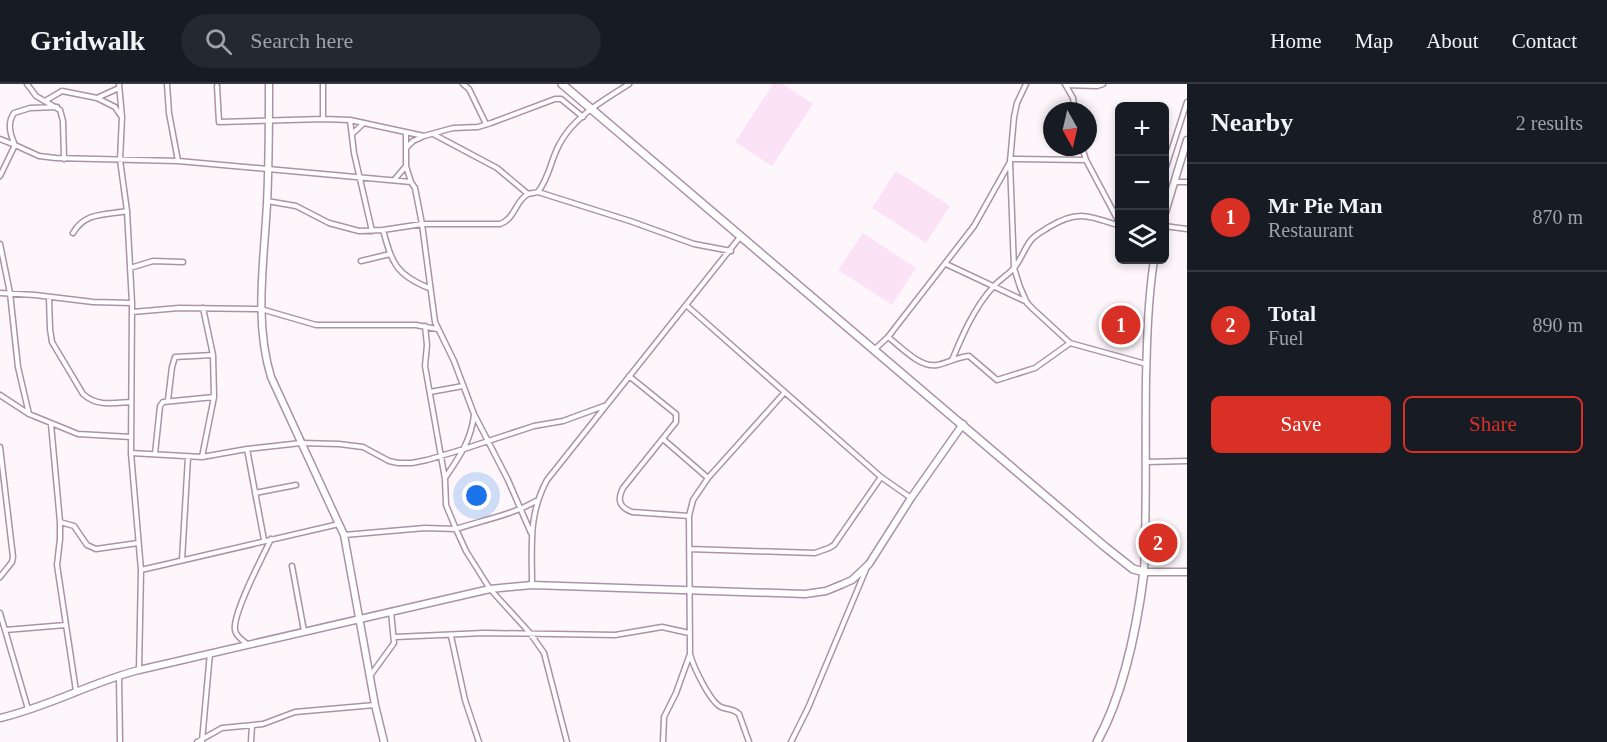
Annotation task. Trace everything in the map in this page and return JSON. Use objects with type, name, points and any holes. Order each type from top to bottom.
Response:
[{"type":"main road","points":[[562,84],[1104,546],[1133,569],[1144,572],[1121,681],[1112,711],[1097,742]]},
{"type":"street","points":[[27,84],[36,96],[60,110],[63,122],[64,159]]},
{"type":"street","points":[[59,84],[62,91]]},
{"type":"street","points":[[167,84],[169,113],[178,161]]},
{"type":"street","points":[[269,84],[267,201],[261,309],[264,355],[271,377],[344,535],[375,705],[384,742]]},
{"type":"street","points":[[323,84],[323,119]]},
{"type":"street","points":[[463,84],[469,89],[486,124]]},
{"type":"street","points":[[538,192],[548,177],[559,144],[565,134],[590,108],[629,84]]},
{"type":"street","points":[[1026,84],[1017,103],[1014,117],[1010,161],[1014,268],[1027,303]]},
{"type":"street","points":[[1065,85],[1097,86],[1103,84]]},
{"type":"street","points":[[1065,85],[1074,102]]},
{"type":"street","points":[[97,98],[119,86],[122,117],[120,160],[127,211],[132,303],[131,453],[141,570],[139,670]]},
{"type":"street","points":[[217,86],[219,122],[350,120],[424,136],[453,128],[486,124],[517,115],[555,99],[561,99],[583,117]]},
{"type":"street","points":[[45,101],[62,91],[97,98],[115,107],[122,117]]},
{"type":"street","points":[[1169,158],[1187,102]]},
{"type":"street","points":[[0,176],[15,145],[10,130],[14,112],[30,108],[57,108]]},
{"type":"street","points":[[350,120],[372,231]]},
{"type":"street","points":[[352,135],[364,123]]},
{"type":"street","points":[[406,133],[406,166],[415,188],[438,330],[454,361],[474,414],[531,533]]},
{"type":"street","points":[[434,135],[497,168],[528,194]]},
{"type":"street","points":[[406,148],[413,141],[424,136]]},
{"type":"street","points":[[0,139],[39,156],[64,159],[178,161],[411,182]]},
{"type":"street","points":[[1166,210],[1187,140]]},
{"type":"street","points":[[1085,156],[1115,217]]},
{"type":"street","points":[[1010,161],[1086,160]]},
{"type":"street","points":[[874,350],[888,337],[974,226],[1010,161]]},
{"type":"street","points":[[394,180],[406,166]]},
{"type":"street","points":[[1176,182],[1187,182]]},
{"type":"street","points":[[267,201],[296,207],[350,230],[372,231],[422,224],[500,225],[510,219],[517,206],[528,194],[538,192],[694,244],[731,250]]},
{"type":"street","points":[[73,233],[77,226],[87,218],[127,211]]},
{"type":"street","points":[[952,360],[967,325],[993,286],[1014,268],[1030,241],[1063,218],[1078,215],[1115,224]]},
{"type":"street","points":[[1169,227],[1187,229]]},
{"type":"street","points":[[383,230],[396,267],[405,277],[430,289]]},
{"type":"street","points":[[532,585],[531,533],[536,501],[547,480],[740,236]]},
{"type":"street","points":[[0,244],[10,293],[18,367],[29,414]]},
{"type":"street","points":[[362,261],[390,254]]},
{"type":"street","points":[[130,268],[153,261],[183,262]]},
{"type":"street","points":[[946,264],[1027,303],[1070,344],[1147,364]]},
{"type":"street","points":[[1154,264],[1148,312],[1144,572],[1187,572]]},
{"type":"street","points":[[0,293],[93,302],[132,303]]},
{"type":"street","points":[[49,297],[52,342],[83,394],[98,403],[131,402]]},
{"type":"street","points":[[686,305],[881,477],[911,498]]},
{"type":"street","points":[[132,312],[179,308],[261,309],[316,326],[426,326],[438,330]]},
{"type":"street","points":[[202,457],[214,397],[213,355],[203,308]]},
{"type":"street","points":[[426,326],[425,366],[445,479],[446,505],[466,551],[490,589],[530,633],[546,659],[567,742]]},
{"type":"street","points":[[888,337],[925,364],[938,365],[969,356],[993,378],[1000,379],[1035,368],[1070,344]]},
{"type":"street","points":[[168,400],[175,357],[213,355]]},
{"type":"street","points":[[629,376],[676,414],[676,422],[623,488],[619,496],[620,504],[632,512],[689,516]]},
{"type":"street","points":[[430,392],[464,386]]},
{"type":"street","points":[[749,742],[739,714],[735,710],[718,706],[696,673],[690,654],[689,516],[693,500],[708,478],[785,392]]},
{"type":"street","points":[[0,395],[29,414],[78,434],[131,437]]},
{"type":"street","points":[[154,454],[162,402],[214,397]]},
{"type":"street","points":[[131,453],[202,457],[301,443],[355,445],[398,463],[428,460],[534,426],[563,421],[604,406]]},
{"type":"street","points":[[445,479],[464,450],[471,434],[474,414]]},
{"type":"street","points":[[51,423],[60,522],[57,565],[76,691]]},
{"type":"street","points":[[791,742],[808,708],[868,564],[963,424]]},
{"type":"street","points":[[663,439],[708,478]]},
{"type":"street","points":[[0,447],[13,557],[0,577]]},
{"type":"street","points":[[247,449],[264,540]]},
{"type":"street","points":[[182,560],[188,457]]},
{"type":"street","points":[[1145,462],[1187,461]]},
{"type":"street","points":[[689,549],[815,553],[823,551],[834,545],[881,477]]},
{"type":"street","points":[[255,493],[296,485]]},
{"type":"street","points":[[344,535],[426,528],[456,529],[521,510],[536,501]]},
{"type":"street","points":[[60,522],[74,526],[87,544],[96,549],[138,543]]},
{"type":"street","points":[[141,570],[339,524]]},
{"type":"street","points":[[247,644],[237,636],[235,630],[237,615],[271,538]]},
{"type":"street","points":[[0,718],[28,710],[119,675],[360,617],[490,589],[532,585],[818,593],[852,580],[868,564]]},
{"type":"street","points":[[292,566],[304,631]]},
{"type":"street","points":[[370,676],[392,647],[395,637],[391,610]]},
{"type":"street","points":[[0,613],[28,710]]},
{"type":"street","points":[[5,630],[66,625]]},
{"type":"street","points":[[395,637],[424,634],[530,633],[615,635],[662,627],[689,633]]},
{"type":"street","points":[[451,635],[465,700],[479,742]]},
{"type":"street","points":[[201,741],[210,652]]},
{"type":"street","points":[[663,742],[664,717],[676,693],[690,654]]},
{"type":"street","points":[[119,675],[120,742]]},
{"type":"street","points":[[201,741],[222,728],[263,724],[295,712],[375,705]]},
{"type":"street","points":[[251,742],[252,726]]},
{"type":"shaded area","points":[[773,84],[783,84],[813,104],[772,166],[735,142]]},
{"type":"shaded area","points":[[896,171],[950,206],[926,243],[872,208]]},
{"type":"shaded area","points":[[863,233],[916,268],[892,305],[838,270]]},
{"type":"place","name":"Mr Pie Man","points":[[1121,325]]},
{"type":"place","name":"Total","points":[[1158,543]]}]
